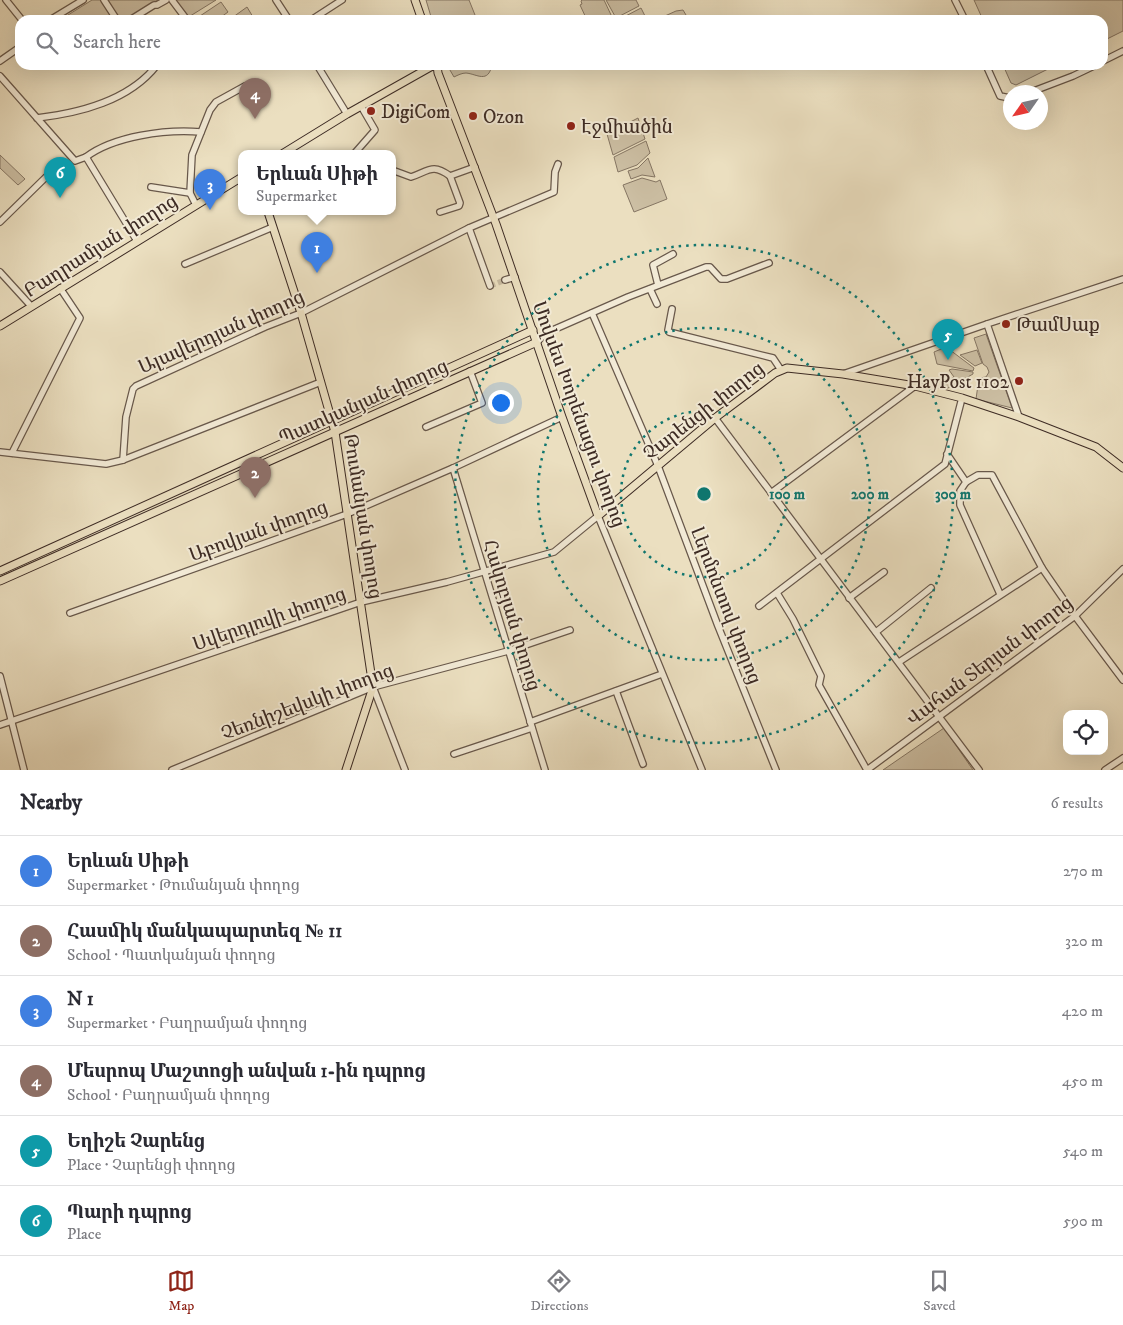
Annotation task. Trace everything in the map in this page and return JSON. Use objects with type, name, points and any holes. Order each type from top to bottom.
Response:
[{"type":"main road","points":[[415,0],[420,15]]},
{"type":"main road","points":[[288,150],[346,114],[426,70]]},
{"type":"main road","name":"Մովսես Խորենացու փողոց","points":[[437,70],[515,277],[562,417],[598,516]]},
{"type":"main road","name":"Բաղրամյան փողոց","points":[[0,326],[238,179]]},
{"type":"main road","name":"Թումանյան փողոց","points":[[269,215],[301,312],[335,432],[373,687],[346,770]]},
{"type":"main road","name":"Պատկանյան փողոց","points":[[0,571],[533,330]]},
{"type":"main road","name":"Պատկանյան փողոց","points":[[0,581],[537,342]]},
{"type":"main road","name":"Չարենցի փողոց","points":[[598,516],[715,418],[781,370],[787,368],[844,374],[915,386],[962,398],[1096,446],[1123,468]]},
{"type":"main road","points":[[75,538],[79,546]]},
{"type":"street","points":[[6,0],[18,15]]},
{"type":"street","points":[[58,15],[83,0]]},
{"type":"street","points":[[104,0],[114,15]]},
{"type":"street","points":[[138,15],[166,0]]},
{"type":"street","points":[[172,0],[183,15]]},
{"type":"street","points":[[276,0],[286,15]]},
{"type":"street","points":[[955,0],[962,15]]},
{"type":"street","points":[[318,15],[337,1]]},
{"type":"street","points":[[0,61],[15,50]]},
{"type":"street","points":[[1108,58],[1123,51]]},
{"type":"street","points":[[37,118],[65,115],[92,107],[135,86],[153,70]]},
{"type":"street","points":[[320,70],[346,114]]},
{"type":"street","points":[[988,70],[1000,96],[1003,97]]},
{"type":"street","points":[[1048,86],[1086,70]]},
{"type":"street","points":[[0,76],[76,161],[86,158],[114,142],[134,136],[190,131],[201,132]]},
{"type":"street","points":[[196,205],[190,193],[192,155],[210,110],[216,102],[245,86]]},
{"type":"street","points":[[358,150],[375,130],[361,106]]},
{"type":"street","points":[[86,158],[137,241]]},
{"type":"street","name":"Ալավերդյան փողոց","points":[[123,460],[126,417],[136,386],[301,312],[469,228],[554,192],[555,172],[558,164]]},
{"type":"street","points":[[450,176],[475,167]]},
{"type":"street","points":[[396,171],[411,177],[432,168],[443,171],[450,176],[460,203],[459,206],[440,212]]},
{"type":"street","points":[[0,222],[46,176]]},
{"type":"street","points":[[152,187],[190,193]]},
{"type":"street","points":[[185,264],[273,227]]},
{"type":"street","points":[[469,228],[490,286]]},
{"type":"street","points":[[658,286],[653,265],[673,254]]},
{"type":"street","name":"Պատկանյան փողոց","points":[[537,342],[546,333],[706,267],[710,267],[721,278],[728,279],[769,263]]},
{"type":"street","points":[[0,272],[31,306]]},
{"type":"street","points":[[505,280],[515,277]]},
{"type":"street","points":[[844,374],[987,324],[1123,280]]},
{"type":"street","points":[[12,453],[80,318],[60,288]]},
{"type":"street","points":[[650,289],[657,304]]},
{"type":"street","points":[[672,310],[669,332],[772,358],[781,370]]},
{"type":"street","name":"Լերմոնտով փողոց","points":[[592,313],[658,466],[718,626],[776,770]]},
{"type":"street","points":[[987,324],[1019,417]]},
{"type":"street","points":[[533,330],[546,333]]},
{"type":"street","points":[[426,427],[482,403],[470,371]]},
{"type":"street","points":[[0,452],[106,464],[123,460],[322,382]]},
{"type":"street","points":[[771,493],[915,386]]},
{"type":"street","points":[[759,606],[945,464],[962,398]]},
{"type":"street","name":"Աբովյան փողոց","points":[[70,613],[347,514],[453,468],[562,417]]},
{"type":"street","points":[[715,418],[979,770]]},
{"type":"street","points":[[948,454],[966,482]]},
{"type":"street","name":"Հակոբյան փողոց","points":[[453,468],[545,770]]},
{"type":"street","points":[[1000,594],[960,505],[960,491],[966,482],[978,476],[992,475],[1042,568],[1123,680]]},
{"type":"street","name":"Սվերդլովի փողոց","points":[[0,725],[361,602],[446,582],[554,552],[598,516]]},
{"type":"street","name":"Մովսես Խորենացու փողոց","points":[[598,516],[702,770]]},
{"type":"street","points":[[899,662],[1042,568]]},
{"type":"street","name":"Վահան Տերյան փողոց","points":[[867,770],[1075,616],[1123,569]]},
{"type":"street","points":[[849,598],[884,572]]},
{"type":"street","points":[[876,632],[931,588]]},
{"type":"street","points":[[777,593],[793,619],[820,676],[819,685],[867,770]]},
{"type":"street","name":"Չեռնիշեվսկի փողոց","points":[[175,769],[373,687],[508,652],[570,630]]},
{"type":"street","points":[[454,754],[662,674]]},
{"type":"street","points":[[0,676],[24,770]]},
{"type":"street","points":[[373,687],[406,770]]},
{"type":"street","points":[[616,691],[643,764]]},
{"type":"street","points":[[1105,770],[1123,758]]},
{"type":"shaded area","points":[[92,0],[158,0],[135,15],[68,15]]},
{"type":"shaded area","points":[[176,0],[216,0],[192,15],[185,15]]},
{"type":"shaded area","points":[[426,0],[469,0],[475,15],[430,15]]},
{"type":"shaded area","points":[[604,0],[611,15],[585,15],[580,5],[582,4],[581,1]]},
{"type":"shaded area","points":[[606,0],[636,0],[639,6],[622,15],[614,15]]},
{"type":"shaded area","points":[[974,0],[1123,0],[1123,31],[1108,38],[1108,15],[981,15]]},
{"type":"shaded area","points":[[221,2],[228,12],[224,15],[202,15]]},
{"type":"shaded area","points":[[247,7],[252,15],[236,15]]},
{"type":"shaded area","points":[[641,8],[644,15],[628,15]]},
{"type":"shaded area","points":[[683,10],[686,15],[667,15]]},
{"type":"shaded area","points":[[450,70],[490,70],[485,76],[466,73],[454,77]]},
{"type":"shaded area","points":[[1005,70],[1046,70],[1016,85],[1011,83]]},
{"type":"shaded area","points":[[638,118],[645,139],[613,155],[607,134]]},
{"type":"shaded area","points":[[646,141],[650,153],[637,165],[618,172],[614,157]]},
{"type":"shaded area","points":[[0,155],[25,179],[18,185],[0,168]]},
{"type":"shaded area","points":[[648,158],[655,177],[642,175],[631,179],[628,171],[638,168]]},
{"type":"shaded area","points":[[642,178],[656,182],[660,180],[667,199],[634,212],[623,185]]},
{"type":"shaded area","points":[[986,334],[1012,408],[976,399],[979,378],[986,377],[989,372],[983,364],[974,338]]},
{"type":"shaded area","points":[[946,347],[974,368],[973,371],[937,364],[934,352]]},
{"type":"shaded area","points":[[977,350],[982,363],[975,366],[960,355]]},
{"type":"shaded area","points":[[949,370],[973,372],[973,374],[945,388],[941,378],[944,376],[947,381],[954,377]]},
{"type":"shaded area","points":[[944,728],[973,770],[883,770]]},
{"type":"tunnel","points":[[490,286],[505,280]]},
{"type":"place","name":"DigiCom","points":[[371,111]]},
{"type":"place","name":"Ozon","points":[[473,116]]},
{"type":"place","name":"Մեսրոպ Մաշտոցի անվան 1-ին դպրոց","points":[[255,119]]},
{"type":"place","name":"Էջմիածին","points":[[571,126]]},
{"type":"place","name":"Պարի դպրոց","points":[[60,198]]},
{"type":"place","name":"N 1","points":[[210,210]]},
{"type":"place","name":"Երևան Սիթի","points":[[317,273]]},
{"type":"place","name":"ԹամՍաք","points":[[1006,324]]},
{"type":"place","name":"Եղիշե Չարենց","points":[[948,360]]},
{"type":"place","name":"HayPost 1102","points":[[1019,381]]},
{"type":"place","name":"Հասմիկ մանկապարտեզ № 11","points":[[255,498]]}]
